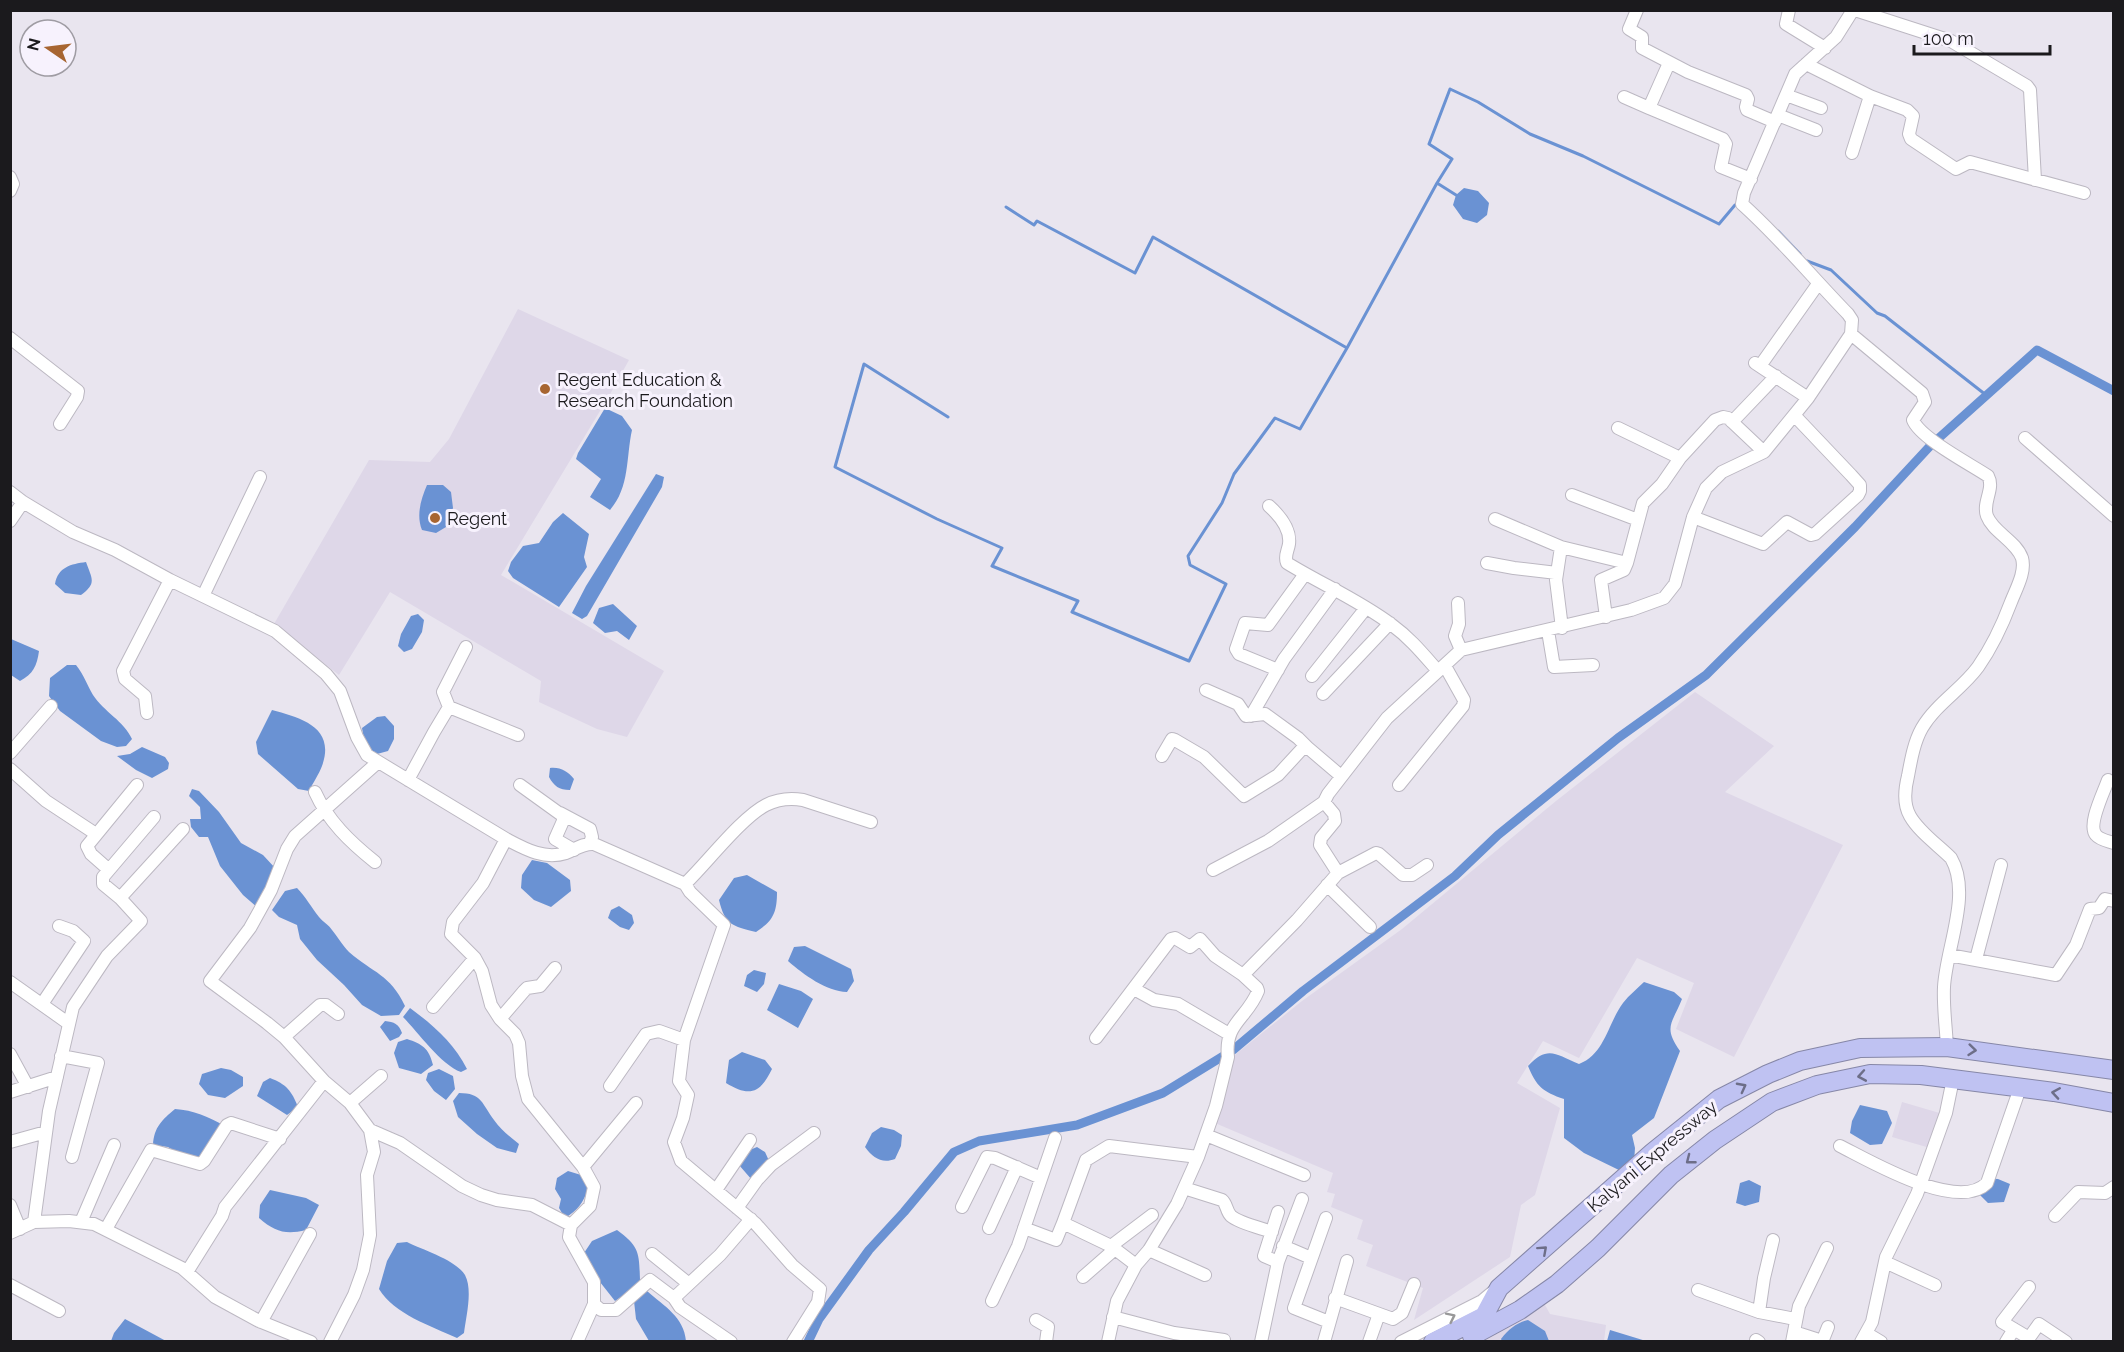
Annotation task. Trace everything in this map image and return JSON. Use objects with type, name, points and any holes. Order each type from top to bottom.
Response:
[{"type":"highway","name":"Kalyani Expressway","points":[[1499,1288],[1653,1152],[1719,1099],[1768,1074],[1800,1061],[1860,1048],[1947,1047],[2114,1070]]},
{"type":"highway","name":"Kalyani Expressway","points":[[1471,1339],[1520,1310],[1557,1284],[1598,1248],[1671,1174],[1715,1140],[1772,1102],[1817,1085],[1870,1074],[1921,1075],[2114,1102]]},
{"type":"highway","points":[[1433,1341],[1484,1316],[1499,1288]]},
{"type":"street","points":[[1637,10],[1629,29],[1642,37],[1642,48],[1688,72],[1746,95],[1747,110],[1816,130]]},
{"type":"street","points":[[1789,10],[1786,24],[1825,48]]},
{"type":"street","points":[[1213,870],[1268,841],[1324,802],[1341,776],[1387,718],[1461,650],[1606,617],[1657,602],[1670,592],[1675,584],[1693,517],[1706,488],[1722,472],[1764,452],[1808,398],[1851,334],[1852,320],[1848,314],[1818,284],[1774,232],[1742,204],[1744,193],[1795,74],[1836,37],[1854,10],[1885,15],[1951,41],[2029,88],[2035,180]]},
{"type":"street","points":[[1648,108],[1669,63]]},
{"type":"street","points":[[1806,64],[1870,96],[1911,112],[1913,120],[1909,134],[1911,140],[1956,169],[1970,162],[2085,193]]},
{"type":"street","points":[[1786,95],[1821,108]]},
{"type":"street","points":[[1852,153],[1870,96]]},
{"type":"street","points":[[1624,97],[1723,139],[1726,147],[1721,167],[1751,179]]},
{"type":"street","points":[[10,177],[13,184],[10,190]]},
{"type":"street","points":[[1808,398],[1757,364],[1818,284]]},
{"type":"street","points":[[1851,334],[1922,393],[1925,402],[1913,420],[1917,428],[1988,476],[1991,487],[1986,505],[1988,519],[2022,559],[2022,567],[2007,613],[1993,643],[1963,686],[1932,715],[1922,728],[1911,759],[1906,784],[1905,804],[1908,814],[1951,858],[1955,865],[1959,888],[1944,988],[1947,1047]]},
{"type":"street","points":[[10,338],[78,391],[77,397],[60,424]]},
{"type":"street","points":[[1732,422],[1776,376]]},
{"type":"street","points":[[1693,517],[1763,544],[1787,522],[1811,535],[1815,534],[1858,495],[1860,485],[1794,415]]},
{"type":"street","points":[[1606,617],[1600,580],[1624,570],[1645,500],[1662,484],[1680,458],[1715,420],[1725,417],[1764,452]]},
{"type":"street","points":[[1618,428],[1680,458]]},
{"type":"street","points":[[2025,438],[2114,516]]},
{"type":"street","points":[[203,596],[260,477]]},
{"type":"street","points":[[10,492],[74,532],[115,550],[170,580],[275,631],[326,674],[344,697],[362,747],[367,755],[377,763],[530,851],[553,856],[590,843],[685,884],[724,926],[684,1040],[679,1081],[688,1095],[674,1142],[681,1161],[751,1220],[792,1265],[820,1289],[818,1302],[793,1341]]},
{"type":"street","points":[[1572,495],[1638,520]]},
{"type":"street","points":[[10,521],[23,502]]},
{"type":"street","points":[[1269,506],[1282,518],[1289,540],[1285,561],[1390,623],[1441,668],[1464,700],[1463,706],[1399,785]]},
{"type":"street","points":[[1495,519],[1561,547],[1627,563]]},
{"type":"street","points":[[1561,547],[1557,573],[1562,628]]},
{"type":"street","points":[[1487,562],[1557,573]]},
{"type":"street","points":[[1278,670],[1239,654],[1236,649],[1245,623],[1268,625],[1305,574]]},
{"type":"street","points":[[147,713],[145,696],[125,679],[123,671],[170,580]]},
{"type":"street","points":[[1251,716],[1278,670],[1335,589]]},
{"type":"street","points":[[1458,603],[1459,624],[1455,636],[1461,650]]},
{"type":"street","points":[[1312,676],[1366,608]]},
{"type":"street","points":[[1323,694],[1390,623]]},
{"type":"street","points":[[1548,631],[1554,667],[1593,665]]},
{"type":"street","points":[[466,647],[443,692],[450,707],[518,735]]},
{"type":"street","points":[[1206,690],[1238,704],[1244,714],[1251,716],[1265,714],[1298,738],[1341,776]]},
{"type":"street","points":[[10,753],[51,706]]},
{"type":"street","points":[[408,780],[450,707]]},
{"type":"street","points":[[1162,756],[1172,739],[1175,740],[1206,759],[1239,794],[1245,796],[1278,775],[1301,750],[1307,747]]},
{"type":"street","points":[[330,1341],[354,1295],[363,1270],[370,1234],[367,1174],[374,1152],[370,1130],[350,1103],[324,1081],[284,1037],[210,981],[250,928],[278,876],[287,849],[295,836],[377,763]]},
{"type":"street","points":[[10,769],[46,801],[96,834]]},
{"type":"street","points":[[2108,780],[2092,824],[2094,834],[2114,843]]},
{"type":"street","points":[[108,869],[87,848],[88,844],[137,785]]},
{"type":"street","points":[[520,786],[590,830],[592,837],[590,843]]},
{"type":"street","points":[[315,792],[324,812],[352,843],[375,862]]},
{"type":"street","points":[[685,884],[751,816],[768,804],[792,799],[803,800],[871,822]]},
{"type":"street","points":[[1324,802],[1336,818],[1334,824],[1321,838],[1320,845],[1338,873]]},
{"type":"street","points":[[560,813],[563,821],[555,839],[574,850]]},
{"type":"street","points":[[34,1222],[46,1132],[68,1023],[74,1007],[107,956],[141,921],[120,898],[103,884],[103,877],[154,817]]},
{"type":"street","points":[[120,898],[183,829]]},
{"type":"street","points":[[506,839],[483,883],[453,922],[451,934],[475,958],[482,971],[490,1005],[515,1034],[519,1043],[522,1076],[528,1099],[583,1167],[594,1187],[590,1206],[571,1225],[569,1237],[594,1282],[594,1304],[577,1341]]},
{"type":"street","points":[[1243,975],[1297,920],[1338,873],[1376,853],[1403,875],[1412,875],[1427,865]]},
{"type":"street","points":[[1977,959],[2001,866]]},
{"type":"street","points":[[1328,885],[1370,927]]},
{"type":"street","points":[[1949,955],[2056,975],[2076,945],[2090,909],[2099,908],[2104,899],[2114,901]]},
{"type":"street","points":[[42,1004],[84,941],[70,929],[59,926]]},
{"type":"street","points":[[1096,1038],[1173,938],[1190,947],[1200,939],[1215,956],[1243,975],[1258,991],[1228,1045],[1206,1135],[1198,1157],[1177,1204],[1149,1250],[1136,1264],[1117,1301],[1108,1341]]},
{"type":"street","points":[[433,1007],[475,958]]},
{"type":"street","points":[[500,1019],[527,988],[544,983],[555,969]]},
{"type":"street","points":[[10,982],[68,1023]]},
{"type":"street","points":[[1134,989],[1154,1000],[1178,1004],[1228,1045]]},
{"type":"street","points":[[284,1037],[320,1005],[326,1005],[338,1014]]},
{"type":"street","points":[[610,1086],[646,1034],[659,1031],[684,1040]]},
{"type":"street","points":[[10,1054],[28,1087]]},
{"type":"street","points":[[62,1056],[98,1063],[72,1157]]},
{"type":"street","points":[[350,1103],[381,1076]]},
{"type":"street","points":[[10,1092],[57,1077]]},
{"type":"street","points":[[1881,1341],[1864,1337],[1872,1322],[1885,1263],[1920,1185],[1946,1113],[1953,1079]]},
{"type":"street","points":[[187,1272],[222,1216],[225,1207],[324,1081]]},
{"type":"street","points":[[1840,1146],[1920,1185],[1954,1192],[1979,1189],[1984,1186],[1991,1173],[2020,1088]]},
{"type":"street","points":[[583,1167],[636,1103]]},
{"type":"street","points":[[106,1229],[151,1150],[200,1164],[227,1125],[231,1123],[280,1139]]},
{"type":"street","points":[[370,1130],[400,1143],[462,1186],[481,1195],[497,1200],[532,1205],[571,1225]]},
{"type":"street","points":[[10,1142],[46,1132]]},
{"type":"street","points":[[737,1208],[771,1165],[814,1133]]},
{"type":"street","points":[[1206,1135],[1305,1175]]},
{"type":"street","points":[[992,1301],[1024,1228],[1055,1138]]},
{"type":"street","points":[[716,1190],[750,1140]]},
{"type":"street","points":[[81,1222],[114,1145]]},
{"type":"street","points":[[1024,1228],[1056,1239],[1086,1160],[1109,1146],[1198,1157]]},
{"type":"street","points":[[962,1207],[987,1157],[1041,1178]]},
{"type":"street","points":[[989,1228],[1017,1167]]},
{"type":"street","points":[[2055,1216],[2078,1192],[2106,1192],[2114,1187]]},
{"type":"street","points":[[1184,1188],[1222,1200],[1231,1216],[1272,1232]]},
{"type":"street","points":[[1261,1341],[1278,1262],[1302,1199]]},
{"type":"street","points":[[10,1205],[15,1231],[34,1222],[94,1224],[187,1272],[215,1297],[261,1322],[311,1341]]},
{"type":"street","points":[[1278,1212],[1264,1256],[1278,1262]]},
{"type":"street","points":[[1083,1277],[1113,1247],[1152,1215]]},
{"type":"street","points":[[1326,1218],[1294,1308],[1329,1322]]},
{"type":"street","points":[[674,1298],[720,1255],[751,1220]]},
{"type":"street","points":[[1063,1223],[1113,1247],[1136,1264]]},
{"type":"street","points":[[261,1322],[310,1234]]},
{"type":"street","points":[[1759,1312],[1773,1240]]},
{"type":"street","points":[[1283,1246],[1311,1258]]},
{"type":"street","points":[[1827,1248],[1799,1306],[1793,1337],[1822,1341],[1828,1327]]},
{"type":"street","points":[[1149,1250],[1205,1275]]},
{"type":"street","points":[[652,1254],[689,1284]]},
{"type":"street","points":[[1324,1341],[1347,1261]]},
{"type":"street","points":[[1885,1263],[1935,1285]]},
{"type":"street","points":[[594,1304],[601,1310],[616,1310],[650,1280],[674,1298],[680,1307],[732,1341]]},
{"type":"street","points":[[1335,1298],[1393,1319],[1398,1318],[1402,1313],[1414,1284]]},
{"type":"street","points":[[10,1285],[59,1311]]},
{"type":"street","points":[[2029,1287],[2002,1322],[2029,1338],[2039,1324],[2066,1341]]},
{"type":"street","name":"Kalyani Expressway","points":[[1401,1341],[1482,1301],[1499,1288]]},
{"type":"street","points":[[1698,1290],[1759,1312],[1795,1318]]},
{"type":"street","points":[[1370,1341],[1379,1314]]},
{"type":"street","points":[[1113,1317],[1173,1337],[1224,1341]]},
{"type":"street","points":[[1036,1320],[1048,1327],[1046,1341]]},
{"type":"street","points":[[2006,1341],[2014,1329]]},
{"type":"shaded area","name":"Regent","points":[[518,309],[629,360],[501,575],[664,671],[627,737],[597,729],[539,702],[541,681],[390,592],[339,675],[274,624],[369,460],[430,462],[449,439]]},
{"type":"shaded area","points":[[1695,692],[1774,746],[1725,792],[1843,845],[1734,1057],[1676,1029],[1694,983],[1637,958],[1579,1058],[1543,1041],[1517,1083],[1560,1108],[1535,1195],[1521,1205],[1510,1257],[1414,1320],[1423,1288],[1366,1266],[1373,1245],[1357,1239],[1363,1220],[1331,1207],[1335,1194],[1327,1192],[1333,1173],[1215,1123],[1231,1058],[1302,1001],[1402,929],[1556,801]]},
{"type":"shaded area","points":[[1902,1102],[1943,1114],[1930,1148],[1892,1137]]},
{"type":"shaded area","points":[[1540,1296],[1550,1314],[1606,1325],[1604,1341],[1472,1342]]},
{"type":"water","points":[[1464,188],[1478,191],[1489,203],[1487,215],[1477,223],[1463,219],[1453,205],[1456,195]]},
{"type":"water","points":[[605,408],[622,416],[632,430],[624,482],[610,510],[590,497],[601,479],[576,459]]},
{"type":"water","points":[[656,474],[664,477],[662,487],[587,616],[582,619],[572,613],[586,586]]},
{"type":"water","points":[[427,485],[443,485],[451,492],[453,508],[446,527],[436,533],[422,530],[419,519]]},
{"type":"water","points":[[563,513],[589,534],[584,557],[587,567],[559,607],[513,578],[508,571],[511,562],[523,546],[539,543],[553,522]]},
{"type":"water","points":[[86,562],[92,580],[81,595],[65,593],[55,584],[59,574],[66,567]]},
{"type":"water","points":[[613,604],[637,626],[629,640],[617,631],[605,633],[593,623],[599,608]]},
{"type":"water","points":[[418,614],[424,620],[422,632],[412,649],[404,652],[398,646],[401,634],[411,616]]},
{"type":"water","points":[[11,639],[39,651],[34,669],[20,681],[11,675]]},
{"type":"water","points":[[67,665],[76,665],[93,695],[128,733],[132,739],[126,746],[117,747],[101,741],[60,711],[49,696],[50,678]]},
{"type":"water","points":[[272,710],[304,721],[320,733],[325,753],[322,766],[309,791],[298,789],[258,754],[256,742]]},
{"type":"water","points":[[385,716],[394,726],[394,739],[388,751],[377,754],[365,745],[362,728],[377,717]]},
{"type":"water","points":[[142,747],[165,757],[169,763],[168,769],[152,778],[117,756],[130,754]]},
{"type":"water","points":[[550,768],[564,770],[574,779],[570,790],[557,787],[553,783],[549,777]]},
{"type":"water","points":[[192,789],[199,791],[219,812],[241,843],[263,855],[276,869],[258,908],[243,895],[220,866],[208,837],[199,837],[191,827],[190,819],[201,819],[200,807],[189,796]]},
{"type":"water","points":[[532,860],[547,863],[570,880],[571,891],[551,907],[534,900],[521,888],[522,875]]},
{"type":"water","points":[[747,875],[777,892],[773,916],[756,932],[735,926],[727,920],[719,900],[734,878]]},
{"type":"water","points":[[297,888],[344,947],[393,987],[405,1006],[399,1015],[381,1016],[362,1005],[317,960],[300,939],[297,925],[279,917],[272,910],[285,891]]},
{"type":"water","points":[[619,906],[632,915],[634,923],[629,930],[620,927],[608,918],[611,910]]},
{"type":"water","points":[[805,946],[851,969],[854,981],[847,992],[823,985],[808,977],[788,961],[794,947]]},
{"type":"water","points":[[754,970],[766,973],[764,984],[757,992],[744,986],[747,975]]},
{"type":"water","points":[[1644,982],[1674,992],[1682,999],[1671,1025],[1672,1036],[1680,1051],[1654,1118],[1632,1135],[1635,1148],[1634,1163],[1623,1172],[1584,1153],[1564,1138],[1564,1099],[1541,1087],[1528,1066],[1541,1055],[1552,1053],[1579,1064],[1588,1059],[1600,1046],[1623,1003]]},
{"type":"water","points":[[779,984],[801,991],[813,999],[798,1028],[767,1010]]},
{"type":"water","points":[[410,1008],[442,1035],[456,1051],[467,1069],[461,1072],[453,1068],[430,1048],[403,1017]]},
{"type":"water","points":[[385,1021],[398,1026],[402,1033],[399,1037],[390,1041],[380,1027]]},
{"type":"water","points":[[407,1039],[424,1048],[431,1059],[433,1065],[421,1074],[399,1068],[394,1053],[398,1042]]},
{"type":"water","points":[[742,1052],[765,1060],[772,1069],[763,1084],[753,1091],[741,1090],[726,1083],[729,1060]]},
{"type":"water","points":[[221,1068],[231,1070],[243,1077],[243,1086],[225,1098],[208,1095],[199,1084],[202,1074]]},
{"type":"water","points":[[439,1069],[453,1076],[455,1089],[446,1100],[434,1091],[426,1080],[428,1073]]},
{"type":"water","points":[[270,1078],[291,1092],[296,1101],[298,1107],[287,1115],[257,1096],[263,1082]]},
{"type":"water","points":[[459,1093],[472,1095],[481,1100],[500,1127],[519,1144],[516,1153],[497,1148],[458,1117],[453,1101]]},
{"type":"water","points":[[1860,1105],[1887,1111],[1892,1123],[1882,1144],[1870,1145],[1850,1133],[1852,1121]]},
{"type":"water","points":[[175,1109],[201,1115],[225,1126],[222,1135],[197,1160],[181,1155],[168,1147],[153,1145],[155,1133],[160,1124]]},
{"type":"water","points":[[881,1127],[894,1130],[902,1135],[901,1146],[895,1159],[886,1161],[878,1159],[865,1147],[872,1133]]},
{"type":"water","points":[[757,1147],[765,1152],[770,1163],[752,1180],[739,1165],[745,1152]]},
{"type":"water","points":[[568,1171],[581,1175],[588,1189],[580,1206],[565,1218],[559,1208],[561,1199],[555,1189],[557,1178]]},
{"type":"water","points":[[1985,1178],[1998,1179],[2010,1184],[2004,1202],[1988,1203],[1979,1194]]},
{"type":"water","points":[[1749,1180],[1761,1186],[1759,1202],[1745,1206],[1736,1203],[1740,1183]]},
{"type":"water","points":[[270,1190],[306,1198],[319,1205],[306,1230],[281,1231],[259,1218],[260,1205]]},
{"type":"water","points":[[617,1230],[630,1241],[637,1251],[640,1280],[615,1301],[596,1277],[584,1253],[592,1241]]},
{"type":"water","points":[[407,1242],[447,1260],[465,1275],[469,1296],[467,1312],[464,1333],[457,1338],[403,1312],[394,1306],[379,1289],[387,1261],[397,1243]]},
{"type":"water","points":[[647,1291],[677,1319],[686,1341],[649,1341],[636,1319],[634,1301]]},
{"type":"water","points":[[125,1319],[166,1341],[111,1341]]},
{"type":"water","points":[[1528,1320],[1545,1331],[1549,1341],[1502,1341],[1501,1339],[1513,1327]]},
{"type":"water","points":[[1610,1330],[1646,1341],[1607,1341]]},
{"type":"waterway","points":[[948,417],[864,364],[835,467],[937,519],[1002,548],[992,566],[1078,601],[1072,612],[1189,661],[1226,584],[1190,565],[1188,556],[1222,503],[1234,474],[1275,418],[1300,429],[1347,348],[1452,159],[1429,144],[1450,89],[1478,102],[1530,134],[1583,156],[1719,224],[1735,205],[1740,204]]},
{"type":"waterway","points":[[1437,183],[1456,195]]},
{"type":"waterway","points":[[1006,207],[1034,225],[1037,221],[1135,273],[1153,237],[1347,348]]},
{"type":"waterway","points":[[1778,231],[1800,254]]},
{"type":"waterway","points":[[1807,261],[1831,270],[1877,313],[1885,316],[1986,395]]},
{"type":"waterway","points":[[808,1342],[819,1319],[869,1250],[954,1152],[979,1141],[1077,1125],[1163,1093],[1233,1050],[1303,991],[1455,876],[1498,835],[1618,738],[1706,675],[1855,527],[1931,445],[2037,350],[2114,391]]},
{"type":"place","name":"Regent Education & Research Foundation","points":[[545,389]]},
{"type":"place","name":"Regent","points":[[435,518]]}]
